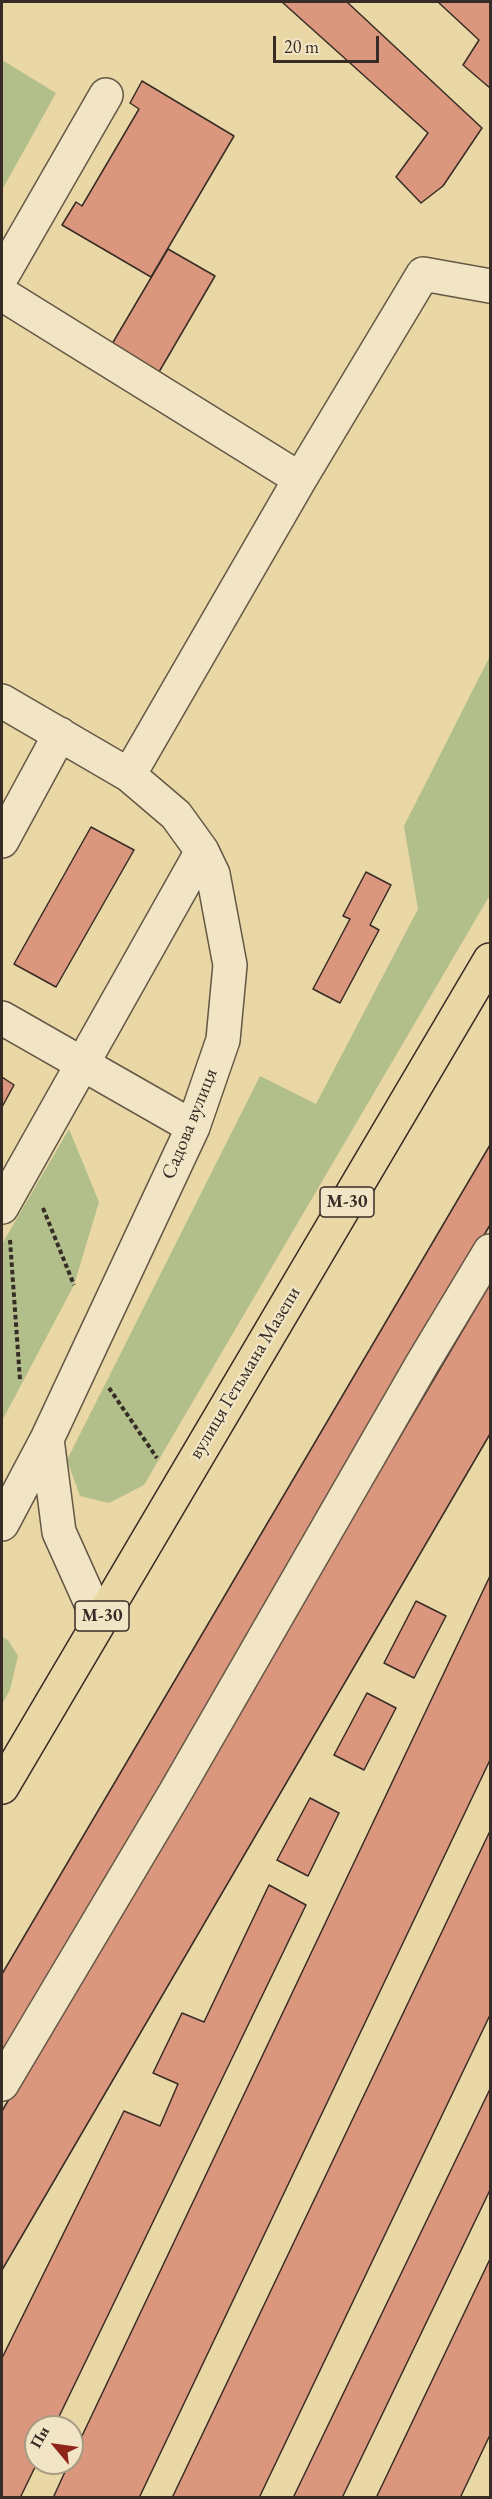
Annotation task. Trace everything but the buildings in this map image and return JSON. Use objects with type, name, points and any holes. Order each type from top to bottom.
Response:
[{"type":"highway","name":"вулиця Гетьмана Мазепи","points":[[2,1787],[490,960]]},
{"type":"street","points":[[2,276],[106,95]]},
{"type":"street","points":[[129,775],[300,479],[423,274],[490,286]]},
{"type":"street","points":[[2,294],[300,479]]},
{"type":"street","name":"Садова вулиця","points":[[2,701],[129,775],[176,815],[202,850],[213,874],[230,965],[223,1040],[193,1127],[47,1439],[2,1524]]},
{"type":"street","points":[[2,841],[60,734]]},
{"type":"street","points":[[7,1219],[84,1064],[202,850]]},
{"type":"street","points":[[2,1017],[193,1127]]},
{"type":"street","points":[[2,2084],[175,1793],[490,1251]]},
{"type":"street","points":[[47,1439],[59,1532],[99,1621]]},
{"type":"path","points":[[39,1198],[74,1286]]},
{"type":"path","points":[[7,1219],[20,1380]]},
{"type":"path","points":[[107,1384],[160,1462]]},
{"type":"green space","points":[[2,60],[56,93],[2,190]]},
{"type":"green space","points":[[490,656],[490,895],[144,1485],[109,1503],[80,1496],[67,1460],[260,1076],[316,1104],[418,909],[404,826]]},
{"type":"green space","points":[[69,1129],[99,1202],[74,1285],[2,1421],[2,1244]]},
{"type":"green space","points":[[2,1637],[8,1640],[18,1656],[10,1690],[2,1704]]}]
